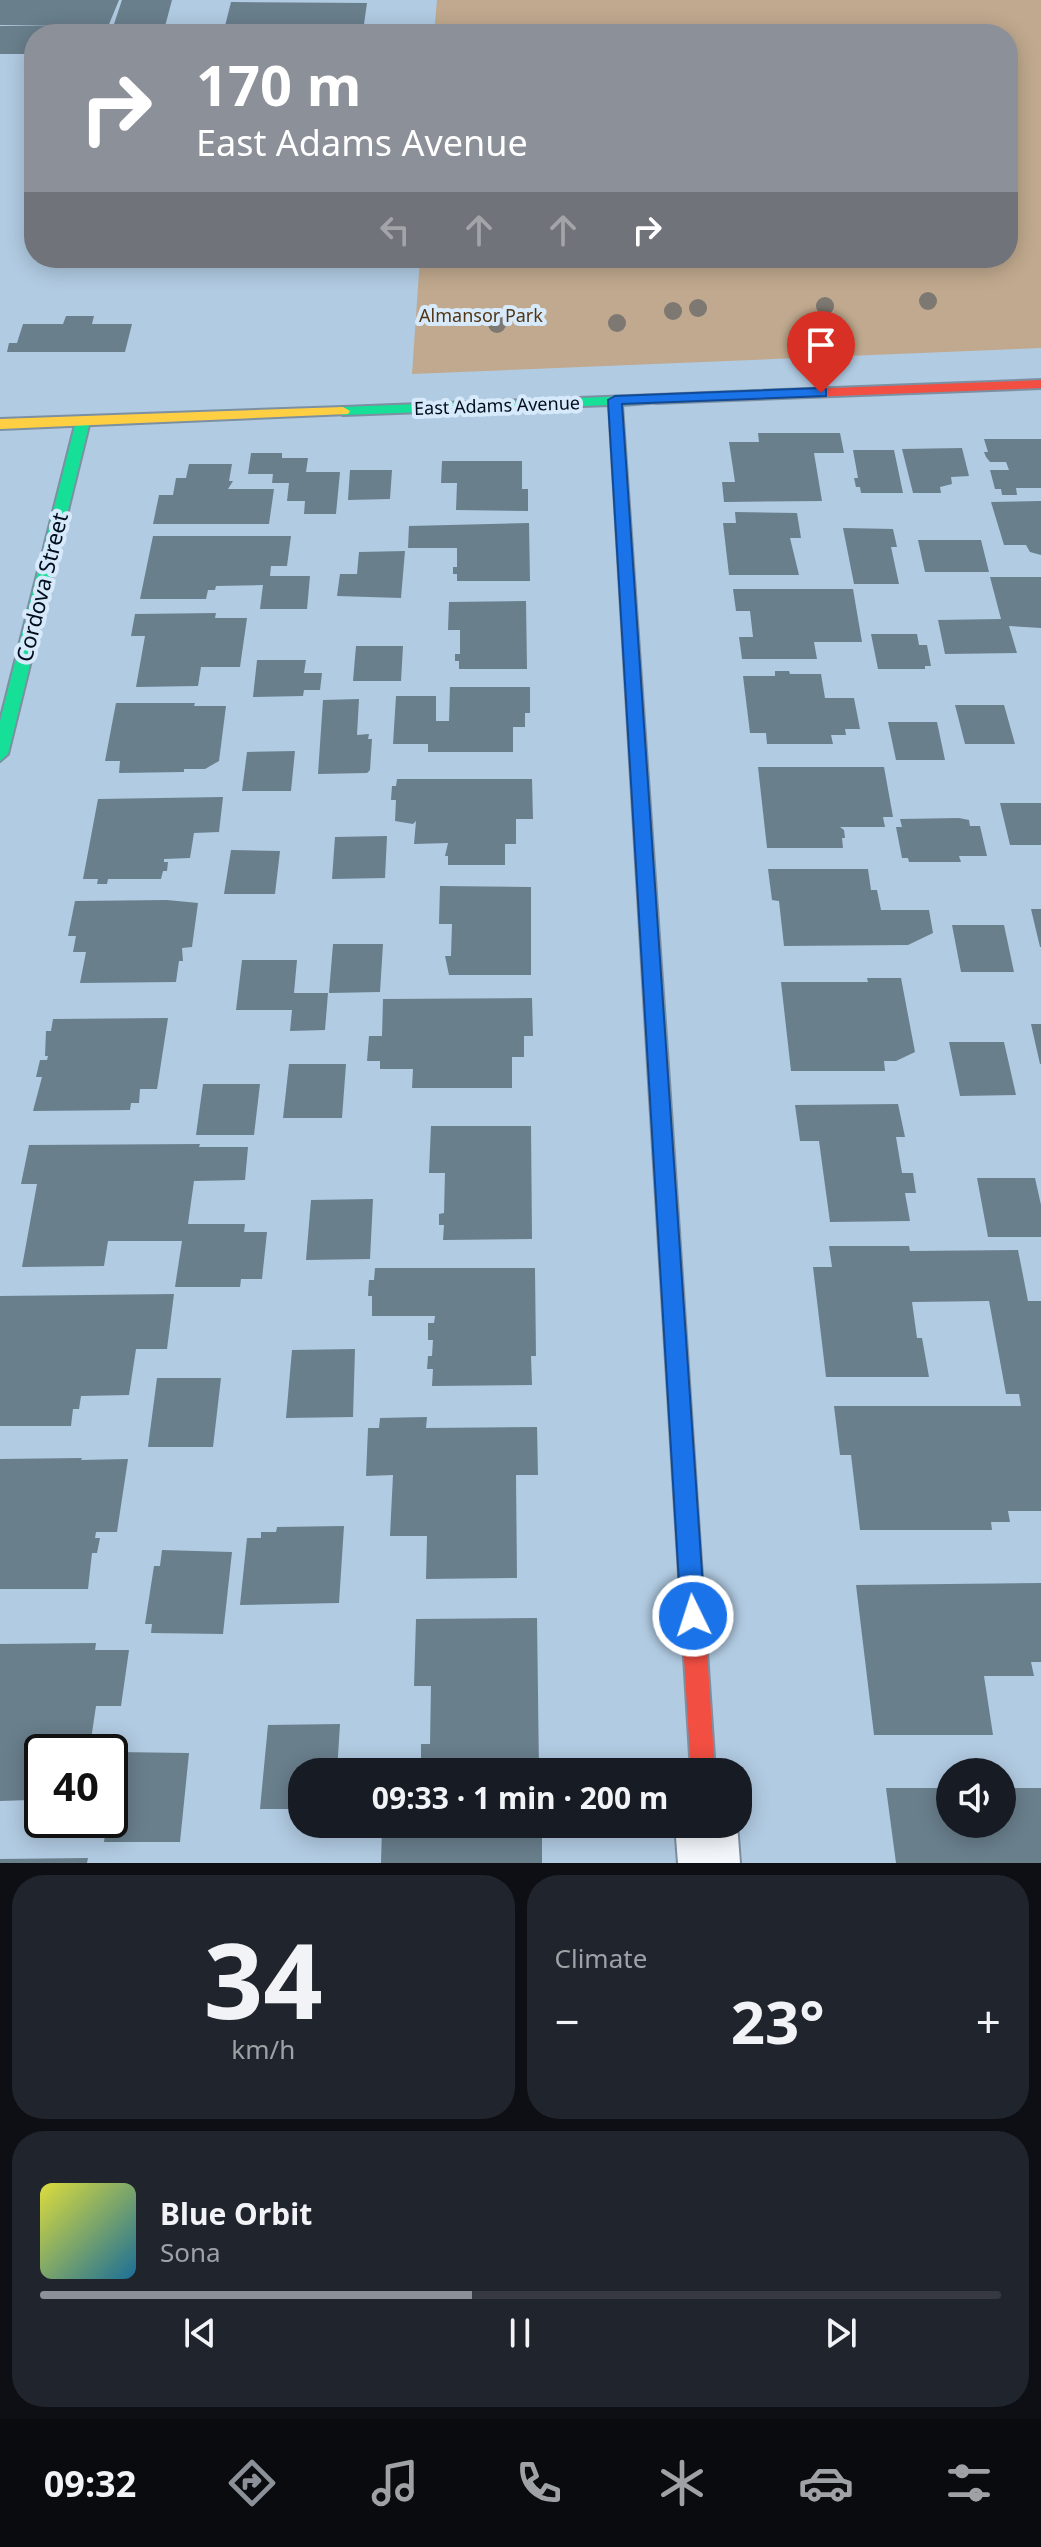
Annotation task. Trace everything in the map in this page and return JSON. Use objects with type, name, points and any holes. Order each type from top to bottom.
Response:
[{"type":"street","name":"East Adams Avenue","points":[[0,424],[1041,384]]},
{"type":"street","points":[[615,400],[702,1758]]},
{"type":"street","name":"Cordova Street","points":[[0,754],[83,421]]},
{"type":"street","points":[[707,1838],[709,1863]]},
{"type":"green space","name":"Almansor Park","points":[[437,0],[1041,0],[1041,348],[412,374],[419,268],[1018,268],[1018,24],[435,24]]},
{"type":"building","points":[[0,0],[119,0],[109,24],[0,25]]},
{"type":"building","points":[[122,0],[172,0],[166,24],[114,24]]},
{"type":"building","points":[[231,2],[367,3],[364,24],[226,24]]},
{"type":"building","points":[[0,26],[24,26],[24,54],[0,54]]},
{"type":"building","points":[[66,316],[94,316],[92,324],[132,324],[125,352],[7,352],[9,343],[17,343],[23,324],[63,324]]},
{"type":"building","points":[[758,433],[840,433],[844,453],[814,453],[822,501],[724,502],[722,482],[735,482],[729,442],[759,442]]},
{"type":"building","points":[[984,439],[1041,439],[1041,488],[1016,488],[1017,495],[1002,495],[1001,489],[995,489],[990,470],[1009,470],[1006,462],[990,462],[984,452],[988,452]]},
{"type":"building","points":[[962,448],[969,476],[951,477],[952,484],[940,487],[941,493],[913,493],[902,449]]},
{"type":"building","points":[[853,450],[894,450],[903,493],[861,493],[854,478],[858,478]]},
{"type":"building","points":[[251,453],[282,453],[282,458],[308,458],[306,472],[340,472],[336,514],[304,514],[305,501],[287,501],[289,483],[272,483],[273,474],[248,474]]},
{"type":"building","points":[[442,461],[522,461],[522,489],[528,489],[528,511],[456,510],[457,483],[441,483]]},
{"type":"building","points":[[189,464],[232,464],[229,481],[233,481],[228,489],[274,489],[269,524],[153,524],[159,495],[173,495],[176,478],[186,478]]},
{"type":"building","points":[[350,470],[392,470],[390,499],[348,500]]},
{"type":"building","points":[[1041,501],[1041,555],[1030,552],[1026,545],[1004,545],[991,502]]},
{"type":"building","points":[[735,512],[797,513],[801,538],[790,538],[799,575],[729,575],[723,523],[736,523]]},
{"type":"building","points":[[529,523],[530,581],[457,581],[453,567],[457,567],[457,548],[408,548],[409,526]]},
{"type":"building","points":[[843,528],[893,529],[897,547],[891,547],[899,584],[854,584]]},
{"type":"building","points":[[153,536],[291,536],[287,566],[271,566],[270,576],[310,576],[307,609],[260,609],[263,585],[216,586],[215,590],[208,590],[206,599],[140,599]]},
{"type":"building","points":[[918,540],[981,540],[989,572],[925,572]]},
{"type":"building","points":[[405,551],[401,598],[337,596],[340,574],[357,574],[359,552]]},
{"type":"building","points":[[990,577],[1041,577],[1041,628],[1009,626],[1017,653],[945,654],[938,620],[1001,619]]},
{"type":"building","points":[[733,589],[853,589],[862,642],[814,642],[817,659],[742,659],[739,637],[753,637],[750,611],[736,611]]},
{"type":"building","points":[[526,601],[527,669],[459,669],[455,654],[460,654],[460,630],[448,630],[449,602]]},
{"type":"building","points":[[216,613],[215,618],[247,618],[240,667],[201,667],[198,686],[136,687],[145,636],[131,636],[135,614]]},
{"type":"building","points":[[871,634],[917,634],[919,645],[927,645],[931,666],[925,666],[925,669],[878,669]]},
{"type":"building","points":[[356,646],[403,646],[401,681],[353,681]]},
{"type":"building","points":[[257,660],[306,660],[304,673],[322,673],[320,690],[304,690],[303,696],[253,697]]},
{"type":"building","points":[[775,671],[821,674],[825,698],[854,698],[860,729],[845,729],[846,735],[831,735],[833,744],[767,744],[766,733],[750,733],[743,676],[775,676]]},
{"type":"building","points":[[450,687],[530,687],[530,713],[525,713],[525,727],[513,727],[513,752],[428,752],[428,744],[393,744],[396,696],[436,696],[436,721],[449,721]]},
{"type":"building","points":[[359,699],[357,735],[369,734],[368,739],[372,739],[370,770],[367,773],[318,774],[323,700]]},
{"type":"building","points":[[116,703],[226,706],[219,761],[205,769],[184,769],[184,772],[119,773],[120,761],[105,761]]},
{"type":"building","points":[[955,705],[1004,705],[1015,744],[965,744]]},
{"type":"building","points":[[888,722],[937,722],[945,760],[896,760]]},
{"type":"building","points":[[295,751],[291,791],[242,791],[247,752]]},
{"type":"building","points":[[758,767],[884,767],[893,817],[883,817],[885,827],[840,827],[844,830],[843,848],[767,848]]},
{"type":"building","points":[[397,779],[532,779],[533,819],[516,819],[516,844],[505,844],[505,865],[448,865],[448,856],[445,856],[448,843],[414,844],[416,821],[413,824],[395,821],[396,800],[391,800],[392,786],[396,786]]},
{"type":"building","points":[[223,797],[219,832],[194,833],[190,858],[164,859],[168,862],[167,871],[163,871],[161,879],[108,879],[107,884],[97,884],[98,879],[83,879],[98,799]]},
{"type":"building","points":[[1000,803],[1041,803],[1041,845],[1010,845]]},
{"type":"building","points":[[900,819],[969,820],[970,826],[980,826],[987,856],[959,856],[961,862],[909,862],[908,858],[902,858],[896,827],[902,827]]},
{"type":"building","points":[[387,836],[385,878],[332,879],[335,837]]},
{"type":"building","points":[[231,850],[280,851],[275,894],[224,894]]},
{"type":"building","points":[[768,869],[868,869],[871,890],[877,890],[881,910],[929,910],[933,933],[908,945],[784,946],[779,901],[772,900]]},
{"type":"building","points":[[440,886],[531,887],[531,975],[449,975],[445,956],[451,956],[452,924],[439,924]]},
{"type":"building","points":[[167,900],[198,903],[192,947],[182,948],[183,961],[179,961],[176,982],[80,983],[86,952],[73,952],[76,936],[68,936],[75,901]]},
{"type":"building","points":[[1031,909],[1041,909],[1041,947],[1040,947]]},
{"type":"building","points":[[952,925],[1004,925],[1014,972],[961,972]]},
{"type":"building","points":[[333,944],[383,944],[380,992],[329,993]]},
{"type":"building","points":[[242,960],[297,960],[294,993],[328,993],[325,1030],[290,1031],[292,1010],[236,1010]]},
{"type":"building","points":[[867,978],[901,978],[915,1052],[896,1061],[884,1061],[885,1071],[791,1071],[781,982],[868,982]]},
{"type":"building","points":[[532,998],[533,1036],[524,1036],[524,1057],[512,1057],[512,1088],[412,1088],[413,1069],[380,1069],[380,1061],[367,1061],[369,1036],[382,1036],[383,999]]},
{"type":"building","points":[[168,1018],[157,1089],[140,1089],[139,1103],[131,1103],[130,1110],[33,1111],[42,1077],[36,1077],[40,1060],[47,1060],[48,1056],[45,1056],[46,1031],[51,1031],[53,1019]]},
{"type":"building","points":[[1031,1024],[1041,1024],[1041,1064],[1040,1064]]},
{"type":"building","points":[[949,1042],[1004,1042],[1016,1095],[960,1096]]},
{"type":"building","points":[[289,1064],[346,1064],[342,1118],[283,1118]]},
{"type":"building","points":[[203,1084],[260,1084],[254,1135],[196,1135]]},
{"type":"building","points":[[898,1104],[905,1137],[896,1137],[902,1173],[913,1173],[916,1193],[905,1193],[910,1221],[830,1222],[819,1141],[800,1141],[795,1105]]},
{"type":"building","points":[[431,1126],[531,1126],[532,1239],[443,1240],[444,1225],[439,1225],[439,1214],[444,1213],[445,1173],[429,1173]]},
{"type":"building","points":[[200,1144],[199,1147],[248,1147],[245,1180],[194,1181],[188,1224],[245,1224],[244,1232],[267,1232],[262,1279],[241,1279],[240,1287],[175,1287],[182,1241],[108,1241],[104,1266],[22,1267],[37,1184],[21,1184],[29,1145]]},
{"type":"building","points":[[977,1178],[1035,1178],[1041,1205],[1041,1237],[988,1237]]},
{"type":"building","points":[[373,1199],[370,1259],[306,1260],[311,1200]]},
{"type":"building","points":[[829,1246],[909,1246],[910,1251],[1018,1250],[1028,1301],[1041,1301],[1041,1511],[1008,1511],[1010,1522],[991,1522],[992,1530],[860,1530],[851,1455],[840,1455],[834,1406],[1021,1406],[1019,1394],[1006,1394],[989,1301],[912,1302],[917,1338],[922,1338],[929,1377],[826,1377],[813,1267],[832,1267]]},
{"type":"building","points":[[375,1268],[535,1268],[536,1356],[531,1356],[532,1385],[432,1386],[433,1369],[427,1369],[433,1340],[428,1340],[428,1323],[434,1323],[435,1316],[372,1316],[369,1280],[374,1280]]},
{"type":"building","points":[[174,1294],[167,1349],[136,1349],[129,1395],[81,1396],[79,1409],[73,1409],[71,1426],[0,1426],[0,1296]]},
{"type":"building","points":[[355,1349],[353,1417],[286,1418],[292,1350]]},
{"type":"building","points":[[157,1378],[221,1378],[213,1447],[148,1447]]},
{"type":"building","points":[[427,1417],[426,1428],[537,1427],[538,1475],[516,1475],[517,1578],[426,1579],[427,1536],[390,1536],[393,1475],[366,1476],[368,1428],[379,1428],[380,1418]]},
{"type":"building","points":[[0,1459],[128,1459],[117,1532],[96,1532],[95,1538],[100,1538],[97,1553],[92,1553],[88,1589],[0,1589]]},
{"type":"building","points":[[344,1526],[339,1603],[240,1605],[247,1538],[261,1538],[261,1532],[276,1532],[277,1527]]},
{"type":"building","points":[[162,1550],[232,1552],[223,1634],[151,1633],[152,1624],[145,1624],[154,1566],[160,1566]]},
{"type":"building","points":[[1041,1583],[1041,1662],[1031,1662],[1034,1676],[984,1676],[993,1735],[874,1735],[856,1585]]},
{"type":"building","points":[[537,1618],[539,1758],[421,1758],[421,1744],[430,1744],[431,1686],[414,1686],[416,1619]]},
{"type":"building","points":[[96,1643],[95,1650],[129,1650],[121,1706],[96,1706],[92,1734],[24,1734],[24,1800],[0,1801],[0,1644]]},
{"type":"building","points":[[340,1724],[338,1758],[288,1758],[288,1809],[260,1809],[268,1725]]},
{"type":"building","points":[[128,1752],[189,1753],[180,1842],[104,1842],[105,1838],[128,1838]]},
{"type":"building","points":[[886,1788],[936,1788],[936,1838],[1016,1838],[1016,1788],[1041,1788],[1041,1863],[896,1863]]},
{"type":"building","points":[[382,1838],[542,1838],[542,1863],[381,1863]]},
{"type":"building","points":[[88,1858],[87,1863],[0,1863],[0,1859]]},
{"type":"traffic: fast","points":[[343,411],[656,399]]},
{"type":"traffic: fast","points":[[615,400],[658,1066]]},
{"type":"traffic: fast","points":[[0,754],[83,421]]},
{"type":"traffic: slow","points":[[0,424],[343,411]]},
{"type":"traffic: jam","points":[[656,399],[1041,384]]},
{"type":"traffic: jam","points":[[658,1066],[702,1758]]},
{"type":"route","points":[[693,1616],[615,400],[821,393]]}]
